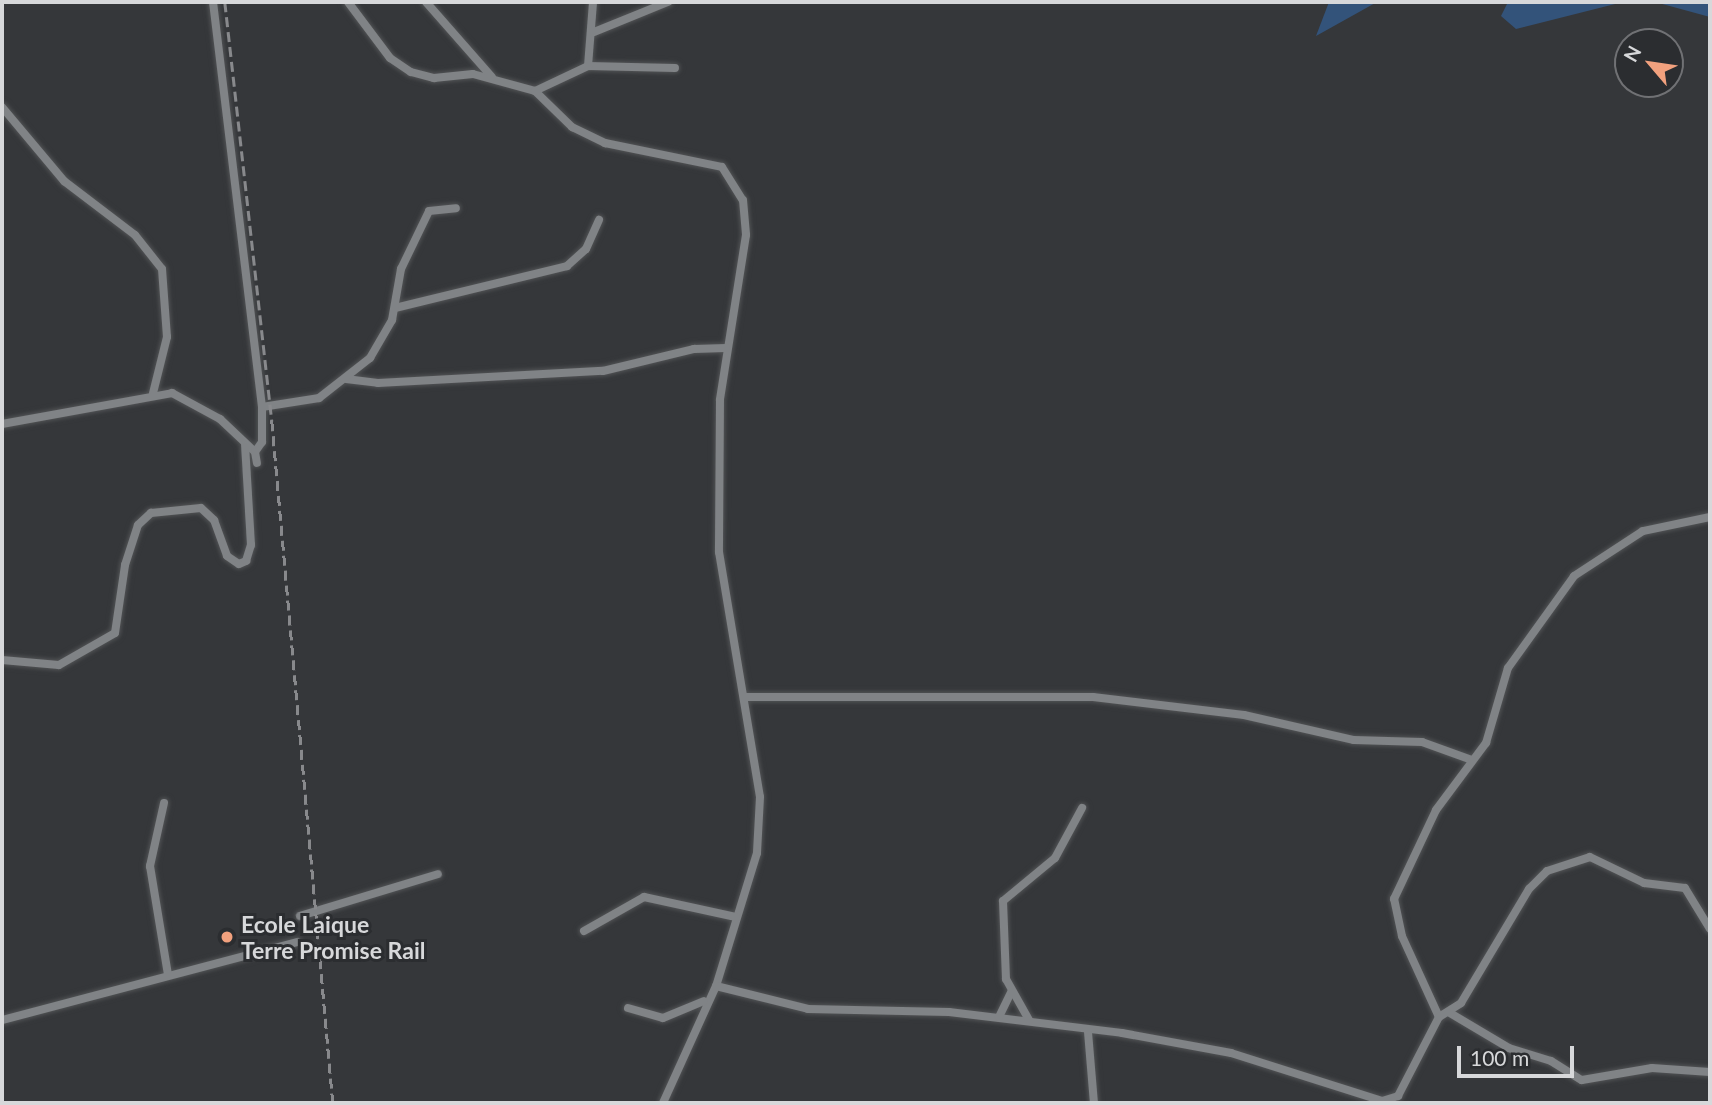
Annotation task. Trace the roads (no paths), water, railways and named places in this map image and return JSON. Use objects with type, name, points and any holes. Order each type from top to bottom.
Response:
[{"type":"street","points":[[213,2],[262,407],[262,442],[255,452]]},
{"type":"street","points":[[348,2],[390,58],[411,72],[492,77],[535,91],[588,136],[702,159],[722,167],[734,183],[746,235],[726,348],[719,552],[725,609],[746,697],[759,818],[754,871],[736,917],[716,986],[704,1002],[663,1103]]},
{"type":"street","points":[[426,2],[492,77]]},
{"type":"street","points":[[588,66],[594,32],[593,2]]},
{"type":"street","points":[[594,32],[668,2]]},
{"type":"street","points":[[535,91],[588,66],[675,68]]},
{"type":"street","points":[[2,107],[64,181],[135,235],[162,269],[167,337],[153,393]]},
{"type":"street","points":[[262,407],[307,402],[346,379],[370,358],[396,308],[401,269],[429,211],[456,208]]},
{"type":"street","points":[[396,308],[567,266],[586,249],[599,220]]},
{"type":"street","points":[[346,379],[379,383],[603,371],[694,349],[726,348]]},
{"type":"street","points":[[2,424],[61,418],[153,393],[172,393],[202,407],[255,452],[257,463]]},
{"type":"street","points":[[2,660],[59,665],[115,633],[125,565],[138,525],[152,513],[201,508],[214,520],[227,556],[239,565],[246,561],[245,445]]},
{"type":"street","points":[[1439,1017],[1402,936],[1394,899],[1436,810],[1493,728],[1508,668],[1574,576],[1643,531],[1710,517]]},
{"type":"street","points":[[746,697],[1093,697],[1244,715],[1354,740],[1422,742],[1472,760]]},
{"type":"street","points":[[164,803],[150,866],[168,975]]},
{"type":"street","points":[[1029,1020],[1011,992],[1003,965],[1003,901],[1055,858],[1082,808]]},
{"type":"street","points":[[716,986],[808,1009],[1029,1020],[1231,1054],[1382,1101],[1398,1096],[1439,1017],[1450,1013],[1529,889],[1547,871],[1590,857],[1644,883],[1685,888],[1710,929]]},
{"type":"street","points":[[300,916],[438,874]]},
{"type":"street","points":[[584,931],[644,897],[736,917]]},
{"type":"street","points":[[2,1020],[297,942]]},
{"type":"street","points":[[999,1017],[1011,992]]},
{"type":"street","points":[[628,1008],[663,1018],[704,1002]]},
{"type":"street","points":[[1450,1013],[1582,1080],[1652,1068],[1710,1072]]},
{"type":"street","points":[[1088,1032],[1094,1103]]},
{"type":"railway","points":[[225,2],[272,421],[333,1103]]},
{"type":"place","name":"Ecole Laique Terre Promise Rail","points":[[227,937]]}]
